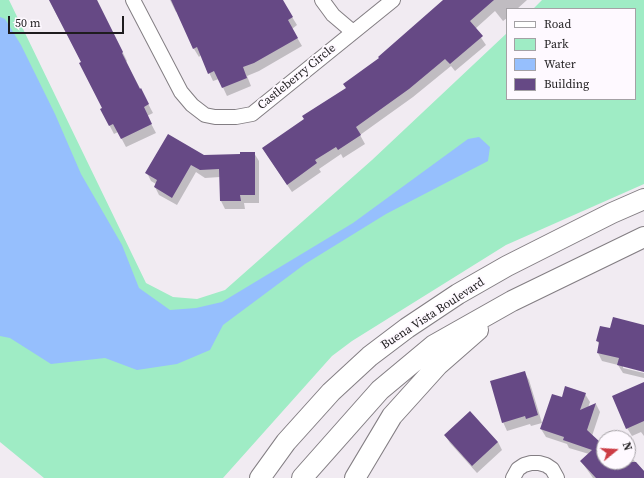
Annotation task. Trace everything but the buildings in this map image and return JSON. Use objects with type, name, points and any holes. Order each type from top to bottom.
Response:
[{"type":"main road","name":"Buena Vista Boulevard","points":[[260,478],[286,442],[331,392],[370,356],[407,328],[458,294],[507,266],[612,213],[644,199]]},
{"type":"main road","points":[[302,478],[380,390],[434,345],[512,300],[644,237]]},
{"type":"main road","points":[[355,478],[392,416],[438,365],[512,300]]},
{"type":"street","name":"Castleberry Circle","points":[[133,0],[182,92],[192,104],[205,115],[215,117],[236,117],[252,114],[393,0]]},
{"type":"street","points":[[322,0],[333,15],[353,32]]},
{"type":"street","points":[[513,478],[518,469],[531,462],[539,462],[546,465],[552,469],[557,478]]},
{"type":"green space","points":[[0,0],[9,0],[146,283],[173,297],[197,299],[225,290],[372,160],[506,34],[506,100],[636,100],[636,8],[534,8],[542,0],[644,0],[644,184],[506,245],[352,341],[332,356],[223,478],[44,478],[0,442]]},
{"type":"water","points":[[0,17],[5,19],[21,45],[55,114],[81,174],[122,245],[139,288],[170,310],[196,308],[222,302],[353,223],[468,139],[479,137],[490,147],[488,161],[386,214],[305,264],[223,325],[210,350],[177,364],[137,370],[105,358],[51,364],[10,338],[0,336]]}]
